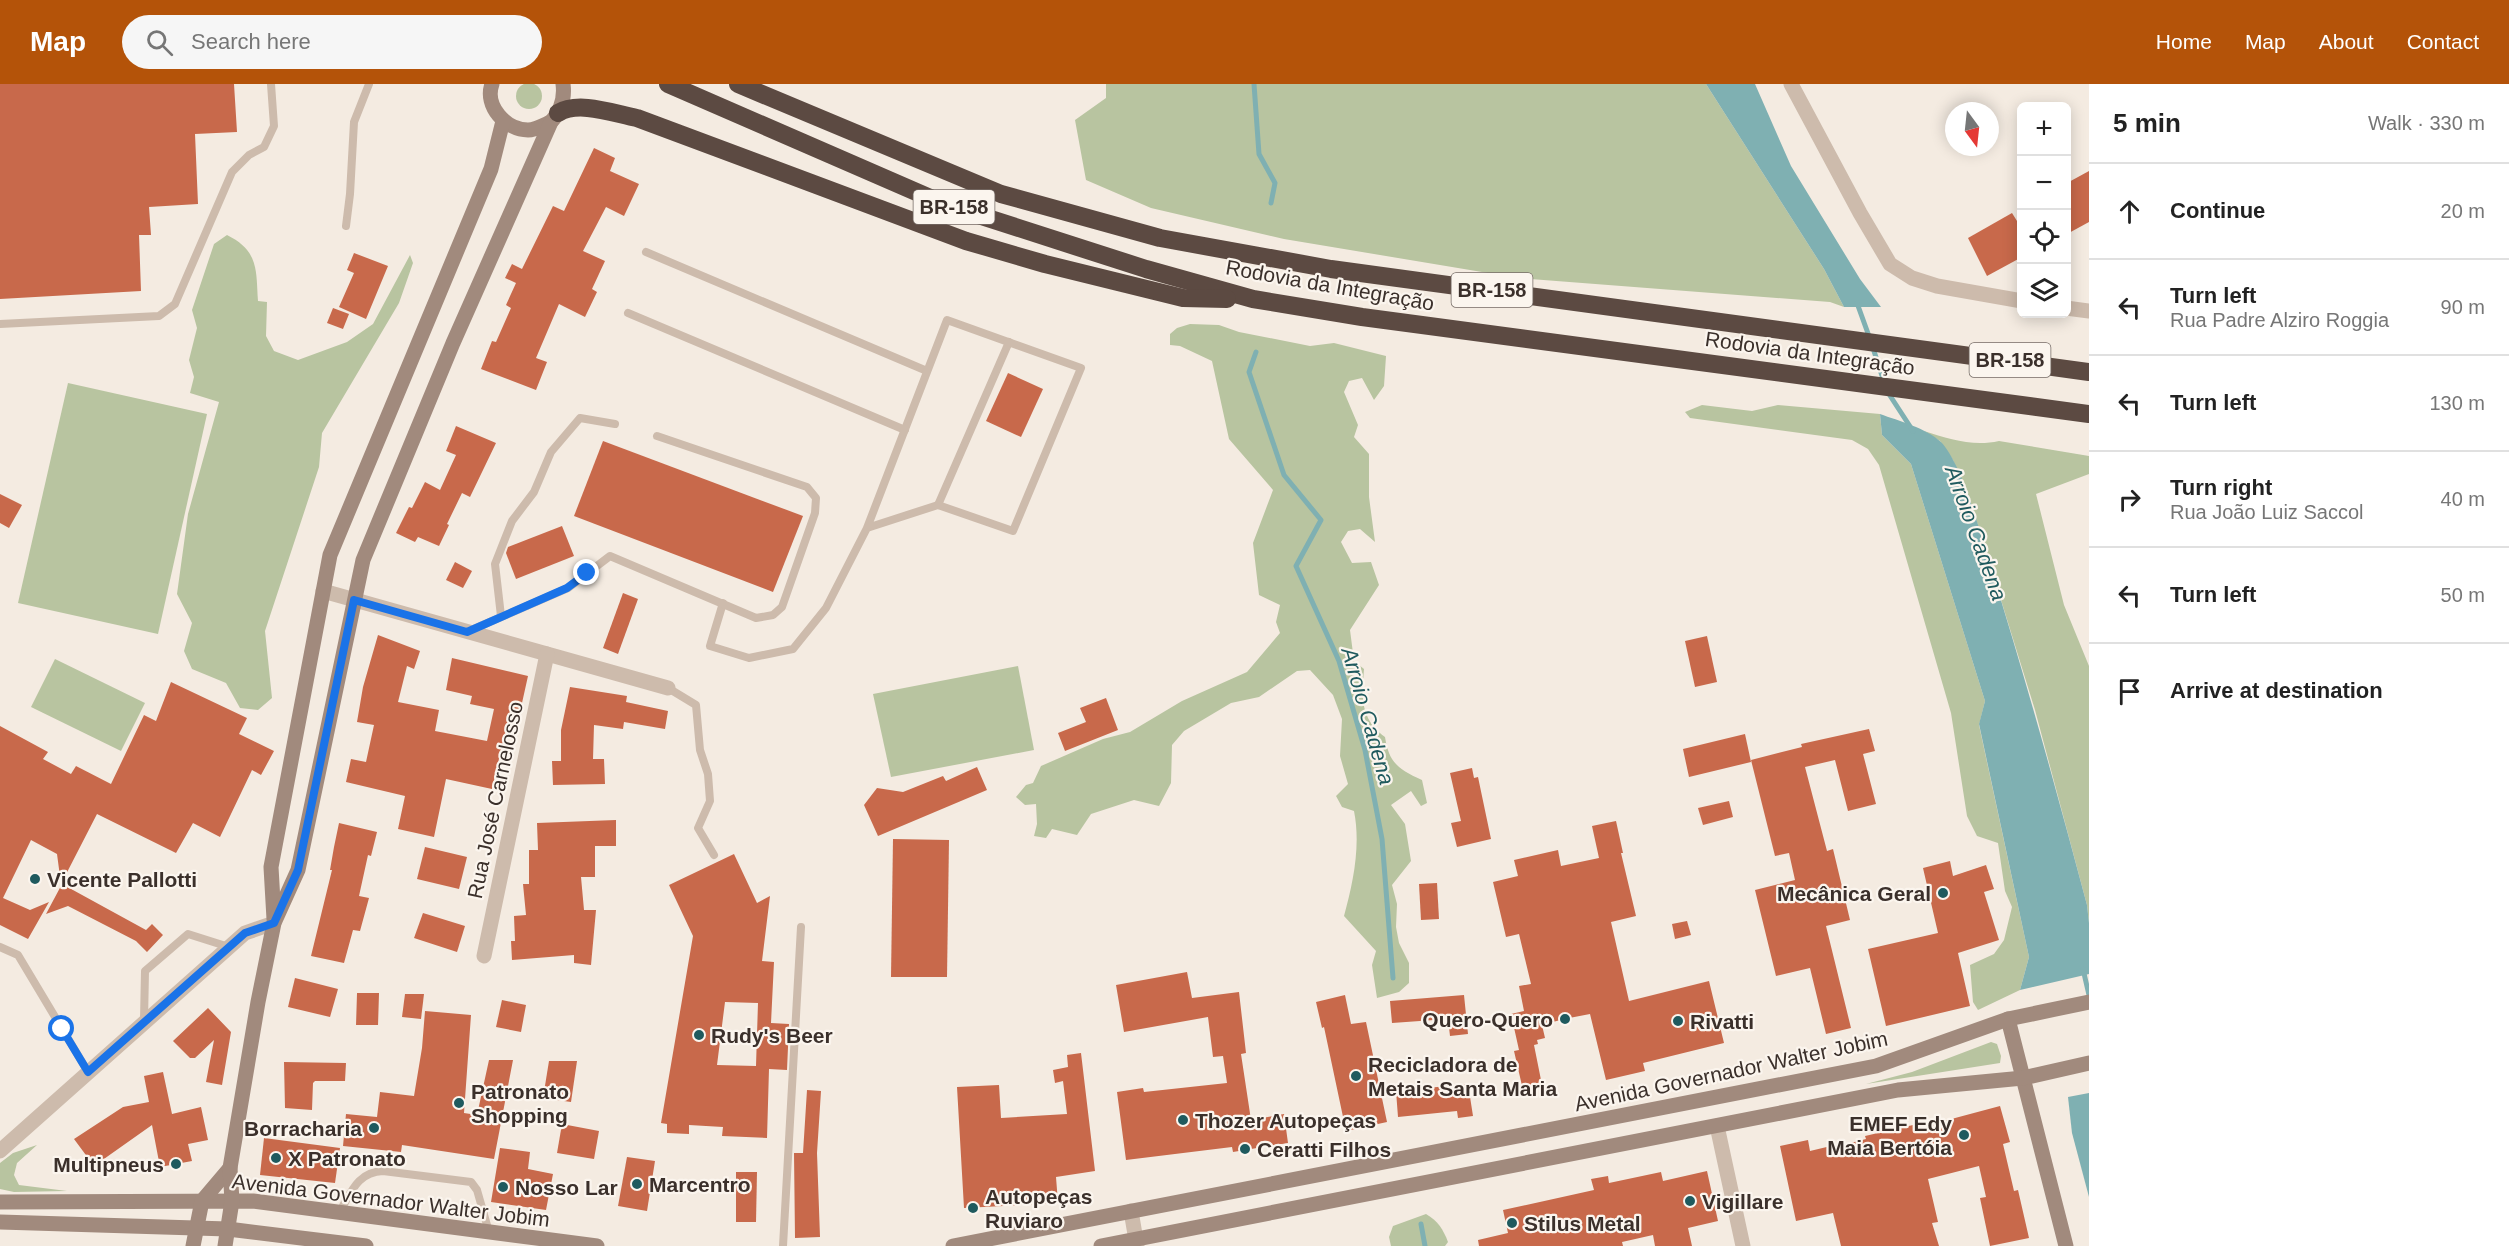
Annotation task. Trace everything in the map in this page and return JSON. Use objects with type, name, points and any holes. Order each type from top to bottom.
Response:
[{"type":"highway","name":"Rodovia da Integração","points":[[668,84],[944,204],[1146,269],[1253,299],[1362,317],[1781,371],[2089,414]]},
{"type":"highway","name":"Rodovia da Integração","points":[[738,84],[1001,194],[1160,238],[1331,269],[2089,372]]},
{"type":"highway","points":[[555,118],[565,109],[591,109],[637,118],[966,241],[1045,264],[1183,298],[1253,299]]},
{"type":"main road","points":[[492,84],[490,89],[493,106],[503,121],[516,128],[530,130],[555,118]]},
{"type":"main road","points":[[274,923],[298,870],[363,560],[453,343],[555,118],[564,94],[563,84]]},
{"type":"main road","points":[[225,1246],[232,1201],[230,1168],[274,923],[271,867],[330,555],[491,169],[503,121]]},
{"type":"main road","name":"Avenida Governador Walter Jobim","points":[[953,1246],[1876,1066],[2008,1019],[2089,1002]]},
{"type":"main road","points":[[2008,1019],[2066,1246]]},
{"type":"main road","points":[[1101,1246],[1137,1243],[1189,1229],[1898,1090],[2023,1078],[2089,1063]]},
{"type":"main road","points":[[193,1246],[202,1201],[230,1168]]},
{"type":"main road","name":"Avenida Governador Walter Jobim","points":[[0,1202],[253,1201],[597,1246]]},
{"type":"main road","points":[[1184,1201],[1189,1229]]},
{"type":"main road","points":[[0,1222],[228,1229],[366,1246]]},
{"type":"street","points":[[1791,84],[1890,264],[1912,278],[1937,286],[2017,300]]},
{"type":"street","points":[[2071,309],[2089,311]]},
{"type":"street","points":[[323,591],[668,687]]},
{"type":"street","name":"Rua José Carnelosso","points":[[484,956],[547,654]]},
{"type":"street","points":[[0,1151],[245,933],[274,923]]},
{"type":"street","points":[[1717,1126],[1743,1246]]},
{"type":"street","points":[[1131,1211],[1137,1243]]},
{"type":"lane","points":[[0,324],[159,316],[176,304],[232,172],[249,155],[264,147],[274,126],[271,84]]},
{"type":"lane","points":[[346,226],[354,122],[369,84]]},
{"type":"lane","points":[[646,252],[927,371]]},
{"type":"lane","points":[[628,313],[905,430]]},
{"type":"lane","points":[[723,603],[710,646],[749,658],[793,649],[826,608],[867,528],[947,320],[1081,368],[1013,531],[938,506],[867,528]]},
{"type":"lane","points":[[938,506],[1010,342]]},
{"type":"lane","points":[[501,616],[495,564],[512,521],[534,492],[551,452],[580,418],[615,424]]},
{"type":"lane","points":[[467,632],[567,588],[610,556],[756,618],[773,615],[782,608],[815,513],[816,498],[807,487],[657,436]]},
{"type":"lane","points":[[668,687],[696,705],[700,750],[708,774],[710,801],[698,828],[714,855]]},
{"type":"lane","points":[[783,1246],[801,927]]},
{"type":"lane","points":[[144,1023],[145,971],[166,952],[188,934],[229,947]]},
{"type":"lane","points":[[0,947],[18,955],[88,1072]]},
{"type":"lane","points":[[339,1213],[359,1180],[372,1171],[471,1182],[479,1197],[489,1232]]},
{"type":"green space","points":[[529,83],[538,87],[542,96],[538,105],[529,109],[520,105],[516,96],[520,87]]},
{"type":"green space","points":[[1106,84],[1706,84],[1824,269],[1844,307],[1830,302],[1518,278],[1284,239],[1151,208],[1086,180],[1075,120],[1106,98]]},
{"type":"green space","points":[[227,235],[245,248],[254,262],[258,301],[267,302],[266,336],[274,351],[298,360],[347,342],[373,324],[410,255],[413,263],[399,303],[322,433],[319,467],[265,631],[272,698],[258,710],[240,708],[226,683],[192,669],[184,651],[192,623],[177,594],[188,514],[219,402],[190,393],[194,377],[189,360],[197,328],[192,310],[214,244]]},
{"type":"green space","points":[[1190,324],[1219,325],[1239,332],[1310,346],[1334,343],[1386,356],[1384,386],[1374,400],[1362,378],[1349,381],[1344,392],[1358,425],[1354,437],[1369,454],[1369,497],[1375,542],[1360,529],[1348,531],[1341,542],[1352,563],[1371,562],[1379,585],[1350,630],[1354,661],[1364,669],[1363,697],[1366,714],[1370,722],[1385,737],[1389,753],[1396,764],[1422,780],[1427,803],[1421,806],[1411,791],[1391,805],[1405,824],[1411,861],[1392,885],[1397,904],[1396,927],[1399,943],[1409,963],[1409,983],[1399,992],[1377,998],[1372,965],[1376,951],[1344,916],[1353,878],[1357,838],[1354,811],[1342,807],[1336,796],[1348,784],[1340,756],[1342,719],[1333,695],[1310,670],[1297,671],[1259,697],[1231,703],[1184,731],[1172,745],[1171,783],[1159,806],[1134,800],[1091,814],[1077,835],[1052,829],[1046,838],[1034,836],[1037,824],[1036,804],[1025,805],[1016,797],[1026,785],[1033,783],[1041,766],[1103,739],[1130,732],[1182,701],[1247,672],[1280,633],[1276,622],[1280,605],[1259,595],[1253,543],[1273,490],[1229,439],[1212,361],[1180,346],[1170,345],[1170,334],[1177,328]]},
{"type":"green space","points":[[68,383],[207,414],[158,634],[18,603]]},
{"type":"green space","points":[[1702,405],[1752,411],[1778,405],[1880,414],[1882,435],[1911,464],[1985,701],[1979,725],[2029,957],[2020,990],[1978,1010],[1973,1002],[1970,965],[1994,954],[2004,940],[2012,907],[2005,891],[1998,843],[1977,836],[1967,816],[1951,713],[1879,465],[1868,449],[1852,440],[1690,418],[1685,412]]},
{"type":"green space","points":[[1924,431],[1961,441],[1989,443],[1999,441],[2089,456],[2089,474],[2036,494],[2064,605],[2089,666],[2089,923],[2087,905],[2035,710],[1972,506],[1953,460],[1940,441]]},
{"type":"green space","points":[[55,659],[145,703],[121,751],[31,707]]},
{"type":"green space","points":[[1018,666],[1034,750],[891,777],[873,694]]},
{"type":"green space","points":[[1991,1042],[1997,1044],[2001,1056],[2000,1063],[1866,1084],[1912,1072]]},
{"type":"green space","points":[[37,1145],[17,1163],[14,1175],[19,1185],[67,1191],[14,1192],[0,1189],[0,1163],[13,1153]]},
{"type":"green space","points":[[1426,1214],[1442,1229],[1448,1242],[1445,1246],[1391,1246],[1389,1237],[1393,1226]]},
{"type":"water","points":[[1706,84],[1755,84],[1791,166],[1860,279],[1881,307],[1844,307],[1824,269]]},
{"type":"water","name":"Arroio Cadena","points":[[1880,414],[1920,429],[1941,442],[1957,467],[1964,484],[2029,694],[2087,905],[2089,974],[2020,990],[2029,957],[1979,724],[1985,701],[1911,464],[1882,435]]},
{"type":"water","points":[[2089,1093],[2089,1197],[2072,1133],[2068,1097]]},
{"type":"building","points":[[0,84],[234,84],[237,132],[195,134],[198,204],[149,207],[151,235],[139,235],[141,291],[0,299]]},
{"type":"building","points":[[594,148],[615,158],[610,171],[639,184],[624,216],[606,207],[583,251],[605,261],[592,289],[597,292],[585,317],[559,304],[536,358],[547,362],[536,390],[481,369],[492,341],[496,342],[511,308],[506,305],[516,283],[505,278],[512,264],[522,269],[553,206],[564,211]]},
{"type":"building","points":[[2089,171],[2089,222],[2071,232],[2071,210],[2071,181]]},
{"type":"building","points":[[2012,213],[2017,221],[2017,260],[1987,276],[1968,238]]},
{"type":"building","points":[[354,253],[388,266],[366,319],[339,307],[354,273],[347,270]]},
{"type":"building","points":[[333,308],[349,314],[343,329],[327,323]]},
{"type":"building","points":[[1008,373],[1043,389],[1021,437],[986,421]]},
{"type":"building","points":[[456,426],[496,443],[470,497],[462,493],[439,546],[418,537],[415,542],[396,533],[425,482],[440,490],[456,455],[446,451]]},
{"type":"building","points":[[603,441],[803,516],[773,592],[574,516]]},
{"type":"building","points":[[0,494],[22,505],[9,528],[0,523]]},
{"type":"building","points":[[562,526],[574,556],[516,579],[506,553],[508,547]]},
{"type":"building","points":[[455,562],[472,571],[463,588],[446,580]]},
{"type":"building","points":[[623,593],[638,599],[618,654],[603,648]]},
{"type":"building","points":[[378,635],[420,651],[414,669],[407,666],[398,702],[439,710],[435,731],[487,741],[494,709],[470,704],[472,696],[446,690],[452,658],[528,676],[514,739],[504,737],[492,789],[446,779],[434,837],[398,829],[405,796],[346,782],[351,759],[366,762],[374,725],[357,722],[363,687]]},
{"type":"building","points":[[1707,636],[1717,682],[1695,687],[1685,641]]},
{"type":"building","points":[[171,682],[247,718],[239,734],[274,751],[261,775],[252,770],[220,837],[193,823],[176,853],[97,814],[61,884],[57,854],[31,840],[3,898],[30,910],[49,902],[28,939],[0,925],[0,726],[48,752],[43,759],[71,774],[76,766],[111,784],[144,715],[156,721]]},
{"type":"building","points":[[570,687],[627,696],[626,702],[668,711],[665,729],[624,722],[623,729],[594,725],[593,759],[604,759],[605,784],[553,785],[552,761],[561,761],[561,730]]},
{"type":"building","points":[[1106,698],[1118,730],[1065,751],[1058,733],[1086,722],[1080,708]]},
{"type":"building","points":[[1869,729],[1875,751],[1863,754],[1876,804],[1848,811],[1835,760],[1805,767],[1827,851],[1833,849],[1850,920],[1826,926],[1851,1028],[1826,1034],[1810,968],[1776,976],[1755,890],[1795,880],[1789,853],[1775,856],[1751,760],[1802,747],[1801,744]]},
{"type":"building","points":[[1745,734],[1751,762],[1689,777],[1683,749]]},
{"type":"building","points":[[977,767],[987,790],[878,836],[864,805],[877,788],[903,792],[943,776],[946,781]]},
{"type":"building","points":[[1472,768],[1474,778],[1478,777],[1491,839],[1457,847],[1451,823],[1461,821],[1450,773]]},
{"type":"building","points":[[1729,801],[1733,817],[1703,825],[1698,808]]},
{"type":"building","points":[[616,820],[616,846],[595,846],[595,877],[581,877],[584,910],[596,910],[591,965],[574,963],[574,955],[512,960],[511,941],[515,941],[514,916],[526,915],[523,884],[529,884],[529,850],[538,850],[537,823]]},
{"type":"building","points":[[1616,821],[1636,916],[1611,922],[1629,1001],[1709,981],[1724,1043],[1643,1063],[1645,1071],[1606,1080],[1590,1014],[1564,1019],[1542,1025],[1545,1038],[1537,1040],[1538,1044],[1534,1045],[1542,1085],[1523,1090],[1514,1051],[1519,1050],[1511,1014],[1524,1011],[1519,986],[1531,984],[1519,934],[1506,937],[1493,882],[1518,876],[1514,860],[1558,850],[1561,866],[1599,858],[1592,826]]},
{"type":"building","points":[[339,823],[377,832],[371,856],[368,855],[359,896],[369,898],[360,931],[353,930],[344,963],[311,956],[332,870],[330,870]]},
{"type":"building","points":[[893,839],[949,840],[947,977],[891,977]]},
{"type":"building","points":[[425,847],[467,857],[459,889],[417,879]]},
{"type":"building","points":[[734,854],[757,903],[770,896],[762,961],[774,962],[771,1023],[789,1024],[787,1070],[769,1069],[767,1138],[722,1136],[723,1127],[689,1125],[689,1134],[667,1133],[667,1124],[661,1123],[693,936],[669,885]],"holes":[[[725,1002],[758,1003],[756,1066],[717,1065]]]},
{"type":"building","points":[[1950,861],[1953,876],[1986,865],[1994,889],[1984,892],[1999,940],[1958,953],[1970,1006],[1886,1026],[1868,949],[1938,933],[1923,868]]},
{"type":"building","points":[[1437,883],[1439,919],[1421,920],[1419,884]]},
{"type":"building","points":[[62,884],[146,930],[152,924],[163,935],[147,952],[136,941],[68,906],[46,914]]},
{"type":"building","points":[[423,913],[465,926],[457,952],[414,938]]},
{"type":"building","points":[[1687,921],[1691,935],[1675,939],[1672,924]]},
{"type":"building","points":[[1187,972],[1192,998],[1239,992],[1246,1053],[1241,1054],[1251,1120],[1284,1114],[1288,1143],[1233,1152],[1232,1147],[1126,1160],[1117,1092],[1143,1088],[1144,1092],[1227,1083],[1223,1056],[1213,1057],[1208,1017],[1124,1032],[1116,985]]},
{"type":"building","points":[[295,978],[338,989],[330,1017],[288,1007]]},
{"type":"building","points":[[357,993],[379,993],[378,1025],[356,1025]]},
{"type":"building","points":[[405,994],[424,994],[421,1019],[402,1017]]},
{"type":"building","name":"Recicladora de Metais Santa Maria","points":[[1345,995],[1351,1024],[1366,1022],[1387,1122],[1346,1131],[1324,1027],[1322,1028],[1316,1002]]},
{"type":"building","points":[[1464,995],[1468,1034],[1450,1036],[1448,1019],[1392,1023],[1390,1001]]},
{"type":"building","points":[[502,1000],[526,1005],[521,1032],[496,1027]]},
{"type":"building","points":[[208,1008],[231,1032],[222,1085],[206,1082],[214,1040],[195,1058],[190,1058],[173,1041]]},
{"type":"building","name":"Patronato Shopping","points":[[425,1011],[471,1015],[464,1113],[477,1115],[489,1060],[513,1060],[494,1159],[402,1145],[401,1152],[343,1146],[346,1114],[377,1117],[380,1092],[414,1096]]},
{"type":"building","points":[[1081,1053],[1095,1171],[1056,1177],[1058,1203],[964,1208],[957,1087],[999,1085],[1001,1118],[1067,1114],[1063,1081],[1055,1083],[1053,1070],[1068,1067],[1067,1055]]},
{"type":"building","points":[[549,1061],[577,1061],[571,1102],[543,1098]]},
{"type":"building","points":[[284,1062],[346,1063],[345,1081],[315,1081],[312,1110],[285,1108]]},
{"type":"building","points":[[163,1072],[172,1114],[201,1107],[208,1140],[188,1144],[192,1161],[160,1167],[152,1125],[94,1166],[74,1139],[123,1107],[149,1102],[144,1076]]},
{"type":"building","points":[[1468,1084],[1473,1116],[1458,1118],[1457,1111],[1398,1117],[1396,1091]]},
{"type":"building","points":[[807,1090],[821,1091],[817,1153],[820,1237],[795,1238],[794,1153],[803,1153]]},
{"type":"building","points":[[2000,1106],[2010,1142],[2003,1144],[2014,1191],[2018,1190],[2029,1238],[1990,1246],[1980,1198],[1986,1197],[1979,1166],[1928,1179],[1938,1222],[1932,1223],[1939,1246],[1841,1246],[1833,1213],[1796,1221],[1780,1146],[1808,1140],[1810,1151],[1835,1145],[1835,1147],[1866,1139],[1865,1136],[1913,1125],[1914,1129]]},
{"type":"building","points":[[562,1124],[599,1131],[594,1159],[557,1153]]},
{"type":"building","points":[[264,1138],[340,1148],[335,1183],[260,1175]]},
{"type":"building","points":[[500,1148],[530,1152],[528,1169],[553,1174],[546,1210],[491,1202]]},
{"type":"building","name":"Marcentro","points":[[627,1157],[655,1161],[647,1211],[618,1206]]},
{"type":"building","points":[[1707,1171],[1718,1221],[1688,1228],[1692,1246],[1655,1246],[1653,1235],[1622,1242],[1623,1246],[1479,1246],[1478,1240],[1508,1233],[1503,1210],[1594,1190],[1591,1179],[1608,1176],[1609,1183],[1661,1172],[1663,1181]]},
{"type":"building","points":[[736,1172],[757,1172],[756,1222],[736,1222]]},
{"type":"waterway","name":"Arroio Cadena","points":[[1254,84],[1259,154],[1275,183],[1271,203]]},
{"type":"waterway","name":"Arroio Cadena","points":[[1857,303],[1870,339]]},
{"type":"waterway","name":"Arroio Cadena","points":[[1873,348],[1884,382]]},
{"type":"waterway","name":"Arroio Cadena","points":[[1256,352],[1249,372],[1284,475],[1321,520],[1296,566],[1339,661],[1365,750],[1382,839],[1393,978]]},
{"type":"waterway","name":"Arroio Cadena","points":[[1887,391],[1913,431]]},
{"type":"waterway","name":"Arroio Cadena","points":[[2083,969],[2089,995]]},
{"type":"waterway","name":"Arroio Cadena","points":[[1421,1224],[1425,1246]]},
{"type":"place","name":"Vicente Pallotti","points":[[35,879]]},
{"type":"place","name":"Mecânica Geral","points":[[1943,893]]},
{"type":"place","name":"Quero-Quero","points":[[1565,1019]]},
{"type":"place","name":"Rivatti","points":[[1678,1021]]},
{"type":"place","name":"Rudy's Beer","points":[[699,1035]]},
{"type":"place","name":"Recicladora de Metais Santa Maria","points":[[1356,1076]]},
{"type":"place","name":"Patronato Shopping","points":[[459,1103]]},
{"type":"place","name":"Thozer Autopeças","points":[[1183,1120]]},
{"type":"place","name":"Borracharia","points":[[374,1128]]},
{"type":"place","name":"EMEF Edy Maia Bertóia","points":[[1964,1135]]},
{"type":"place","name":"Ceratti Filhos","points":[[1245,1149]]},
{"type":"place","name":"X Patronato","points":[[276,1158]]},
{"type":"place","name":"Multipneus","points":[[176,1164]]},
{"type":"place","name":"Marcentro","points":[[637,1184]]},
{"type":"place","name":"Nosso Lar","points":[[503,1187]]},
{"type":"place","name":"Vigillare","points":[[1690,1201]]},
{"type":"place","name":"Autopeças Ruviaro","points":[[973,1208]]},
{"type":"place","name":"Stilus Metal","points":[[1512,1223]]},
{"type":"route","points":[[62,1029],[88,1072],[245,933],[274,923],[298,870],[354,600],[467,632],[567,588],[587,573]]}]
